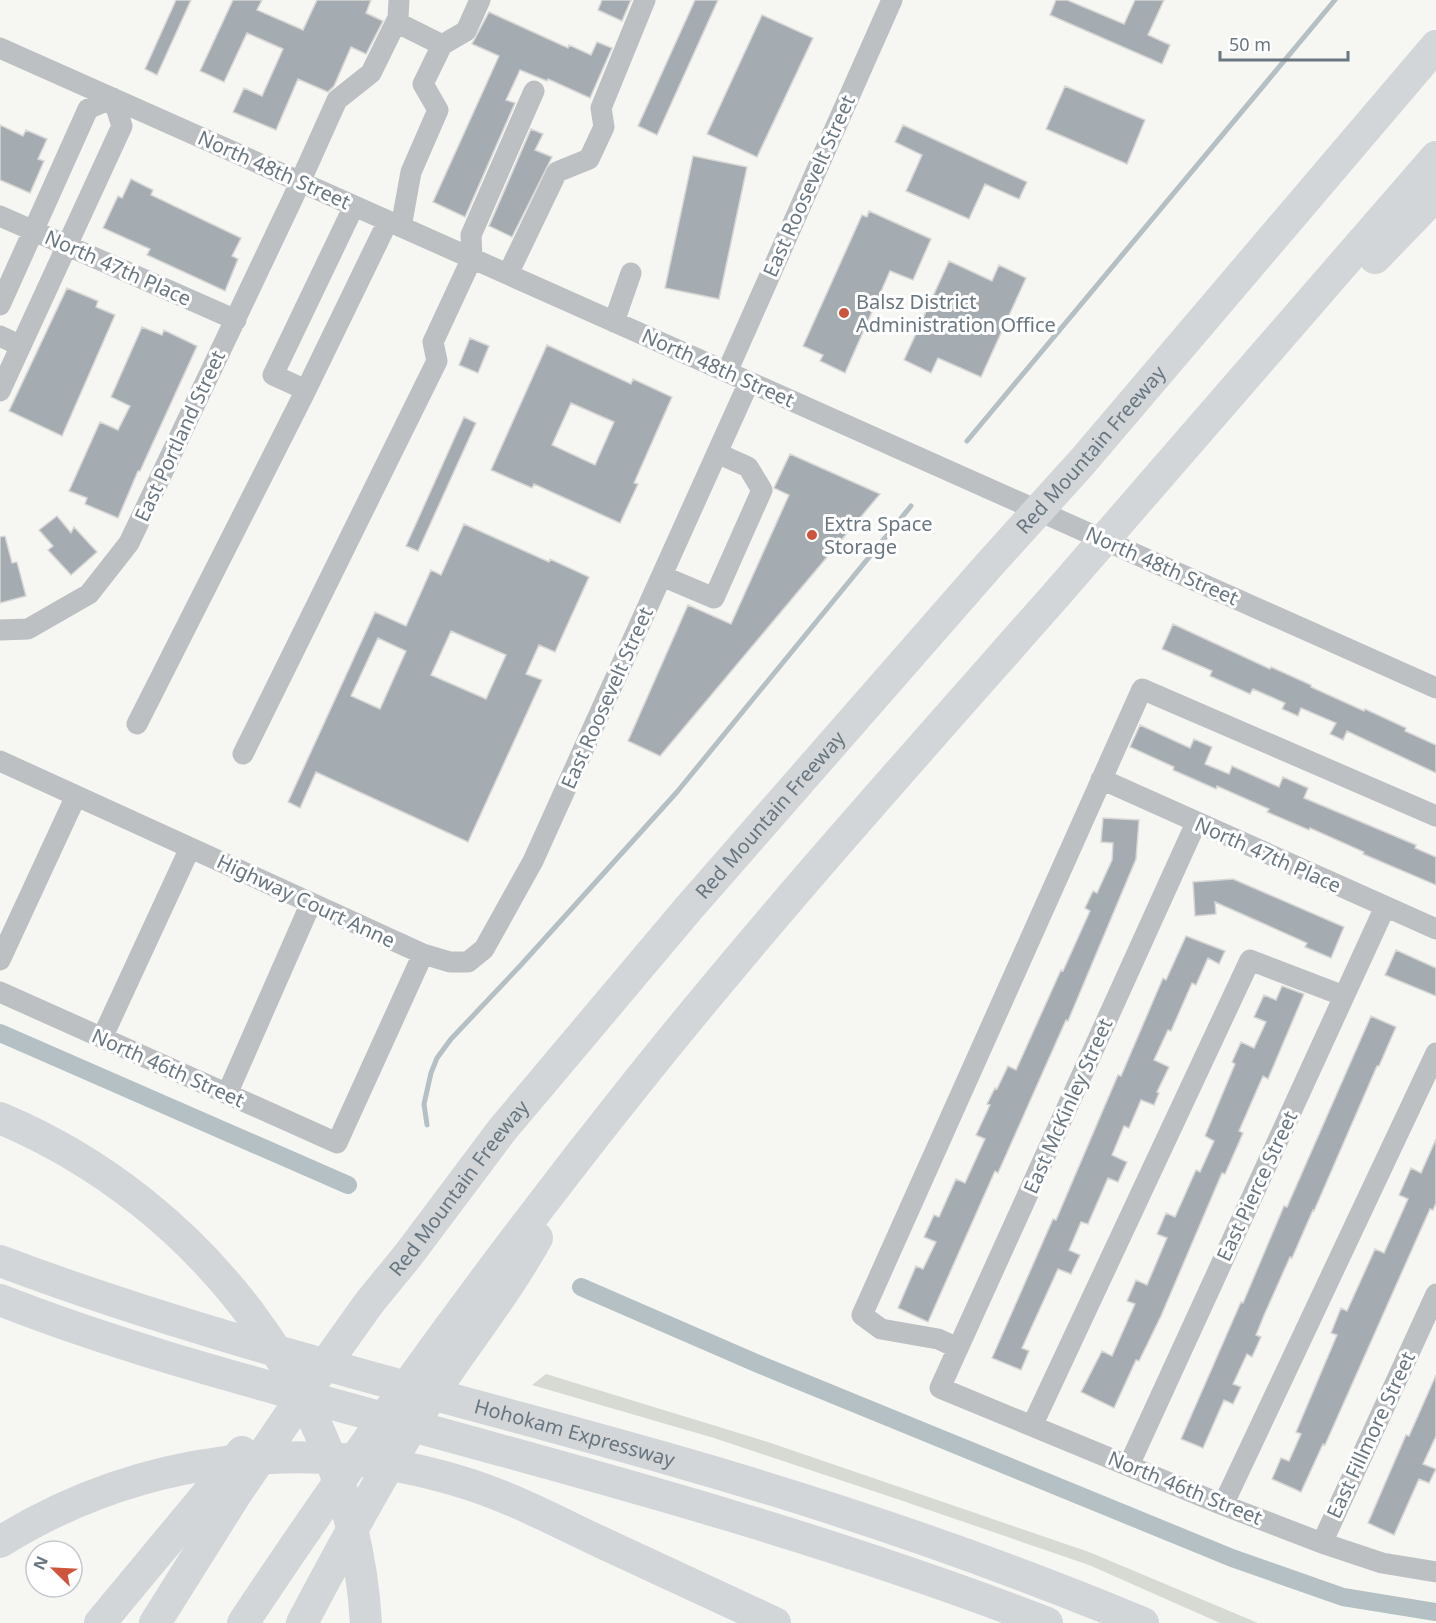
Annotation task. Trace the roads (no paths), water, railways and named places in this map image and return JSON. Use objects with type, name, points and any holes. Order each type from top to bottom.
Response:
[{"type":"highway","name":"Red Mountain Freeway","points":[[191,1537],[258,1431],[409,1254],[517,1112],[688,909],[1083,461],[1436,46]]},
{"type":"highway","points":[[243,1623],[307,1528],[463,1328],[514,1279],[597,1133],[787,901],[1148,490],[1436,157]]},
{"type":"highway","points":[[1148,490],[1436,195]]},
{"type":"highway","points":[[0,1118],[54,1143],[103,1172],[148,1206],[202,1255],[252,1316],[285,1365],[314,1420],[337,1477],[355,1546],[365,1619]]},
{"type":"highway","name":"Hohokam Expressway","points":[[0,1261],[114,1302],[221,1335],[657,1455],[826,1506],[1021,1575],[1143,1623]]},
{"type":"highway","name":"Hohokam Expressway","points":[[0,1299],[126,1344],[244,1381],[634,1486],[751,1520],[870,1559],[1047,1623]]},
{"type":"highway","points":[[302,1623],[346,1540],[410,1429],[463,1328]]},
{"type":"highway","points":[[0,1542],[42,1518],[81,1500],[161,1473],[251,1458],[342,1459],[419,1470],[490,1492],[774,1623]]},
{"type":"highway","points":[[100,1623],[191,1537]]},
{"type":"highway","points":[[155,1623],[191,1537]]},
{"type":"street","name":"East Portland Street","points":[[0,630],[28,629],[89,594],[129,543],[236,320],[337,100],[370,74],[398,18],[399,0]]},
{"type":"street","points":[[137,724],[306,390],[394,224],[411,172],[438,110],[423,84],[442,45],[466,31],[480,0]]},
{"type":"street","points":[[508,274],[556,172],[590,159],[604,127],[601,108],[645,0]]},
{"type":"street","name":"East Roosevelt Street","points":[[727,372],[891,0]]},
{"type":"street","points":[[396,22],[442,45]]},
{"type":"street","name":"North 48th Street","points":[[0,48],[1436,688]]},
{"type":"street","points":[[243,754],[436,361],[433,342],[472,258],[471,235],[534,91]]},
{"type":"street","points":[[0,305],[88,109],[113,98],[122,126],[0,391]]},
{"type":"street","points":[[306,390],[273,375],[354,206]]},
{"type":"street","name":"North 47th Place","points":[[0,216],[236,320]]},
{"type":"street","points":[[614,322],[632,273]]},
{"type":"street","points":[[0,336],[21,346]]},
{"type":"street","name":"East Roosevelt Street","points":[[423,954],[450,962],[468,962],[484,949],[491,939],[533,861],[749,382]]},
{"type":"street","points":[[662,576],[714,598],[719,587],[762,490],[748,467],[717,453]]},
{"type":"street","points":[[958,1348],[938,1339],[881,1329],[862,1315],[1142,689],[1436,816]]},
{"type":"street","name":"Highway Court Anne","points":[[0,761],[423,954]]},
{"type":"street","name":"North 47th Place","points":[[1101,779],[1436,929]]},
{"type":"street","points":[[0,960],[76,796]]},
{"type":"street","name":"East McKinley Street","points":[[940,1388],[1196,823]]},
{"type":"street","points":[[102,1038],[190,848]]},
{"type":"street","points":[[227,1094],[311,903]]},
{"type":"street","name":"East Pierce Street","points":[[1129,1466],[1385,907]]},
{"type":"street","name":"North 46th Street","points":[[0,992],[337,1143],[423,954]]},
{"type":"street","points":[[1032,1426],[1250,960],[1344,996]]},
{"type":"street","points":[[1223,1505],[1436,1053]]},
{"type":"street","name":"East Fillmore Street","points":[[1322,1543],[1436,1294]]},
{"type":"street","name":"North 46th Street","points":[[940,1388],[1223,1505],[1322,1543],[1383,1563],[1436,1572]]},
{"type":"waterway","points":[[967,441],[1335,0]]},
{"type":"waterway","points":[[427,1125],[424,1104],[431,1073],[437,1058],[451,1039],[677,792],[911,506]]},
{"type":"waterway","points":[[0,1033],[348,1185]]},
{"type":"waterway","points":[[581,1287],[756,1363],[1232,1558],[1343,1597],[1436,1612]]},
{"type":"place","name":"Balsz District Administration Office","points":[[844,313]]},
{"type":"place","name":"Extra Space Storage","points":[[812,535]]}]
